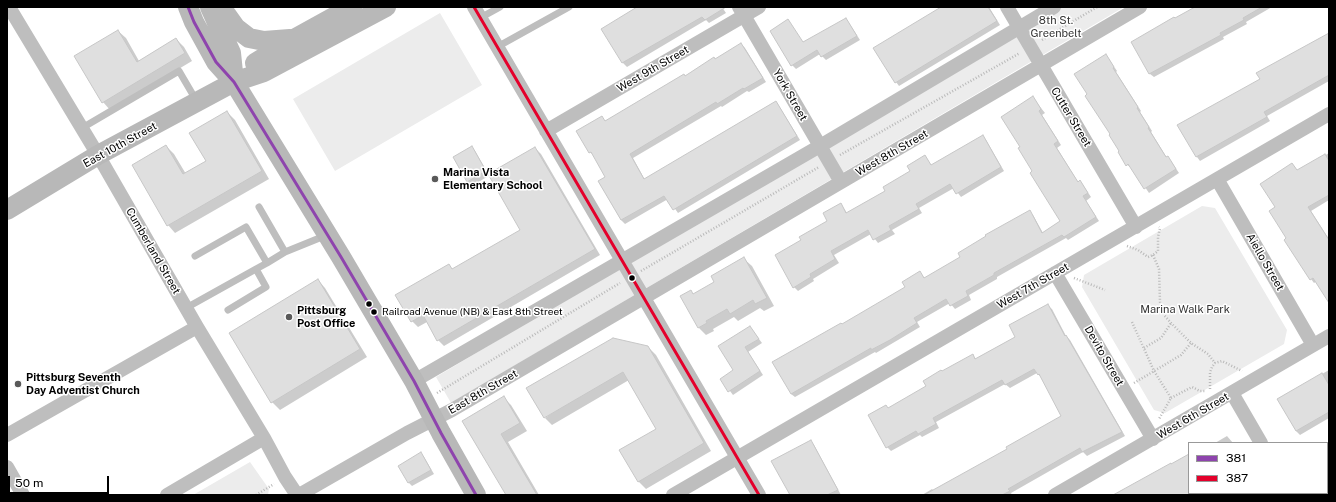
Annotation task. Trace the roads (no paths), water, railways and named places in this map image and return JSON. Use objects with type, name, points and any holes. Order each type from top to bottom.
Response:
[{"type":"main road","points":[[188,7],[194,22],[216,62],[234,82],[414,381],[476,495]]},
{"type":"main road","points":[[210,7],[231,53],[234,82]]},
{"type":"main road","points":[[221,7],[236,28],[249,38],[264,41],[294,39]]},
{"type":"main road","name":"East 10th Street","points":[[7,210],[98,155],[234,82],[264,72],[386,7]]},
{"type":"main road","name":"East 10th Street","points":[[234,82],[257,61],[345,9]]},
{"type":"street","name":"Cumberland Street","points":[[9,7],[98,155],[197,328],[264,438],[285,477],[298,495]]},
{"type":"street","name":"West 9th Street","points":[[546,131],[741,12],[759,7]]},
{"type":"street","name":"Cutter Street","points":[[1007,7],[1040,66],[1136,227]]},
{"type":"street","points":[[414,381],[820,146],[1054,7]]},
{"type":"street","name":"West 8th Street","points":[[644,298],[1140,7]]},
{"type":"street","name":"York Street","points":[[741,12],[840,182]]},
{"type":"street","points":[[477,13],[632,276],[758,495]]},
{"type":"street","name":"West 7th Street","points":[[673,495],[1329,114]]},
{"type":"street","name":"Aiello Street","points":[[1217,180],[1313,345]]},
{"type":"street","name":"Devito Street","points":[[1055,273],[1153,439]]},
{"type":"street","name":"East 8th Street","points":[[298,495],[407,433],[452,410],[644,298]]},
{"type":"street","points":[[7,434],[197,328]]},
{"type":"street","name":"West 6th Street","points":[[1055,495],[1329,336]]},
{"type":"street","points":[[1232,393],[1261,442]]},
{"type":"street","points":[[167,495],[264,438]]},
{"type":"street","points":[[7,467],[23,495]]},
{"type":"lane","points":[[477,13],[500,7]]},
{"type":"lane","points":[[497,47],[569,7]]},
{"type":"lane","points":[[82,128],[179,71],[197,102]]},
{"type":"lane","points":[[259,207],[285,252]]},
{"type":"lane","points":[[195,256],[246,227],[267,263]]},
{"type":"lane","points":[[186,308],[285,252],[327,235]]},
{"type":"lane","points":[[228,310],[266,287],[256,269]]},
{"type":"place","name":"Marina Vista Elementary School","points":[[435,179]]},
{"type":"place","name":"Railroad Avenue (NB) & East 8th Street","points":[[374,312]]},
{"type":"place","name":"Pittsburg Post Office","points":[[289,317]]},
{"type":"place","name":"Pittsburg Seventh Day Adventist Church","points":[[18,384]]},
{"type":"park label","name":"8th St. Greenbelt","points":[[1056,27]]},
{"type":"park label","name":"Marina Walk Park","points":[[1185,310]]}]
